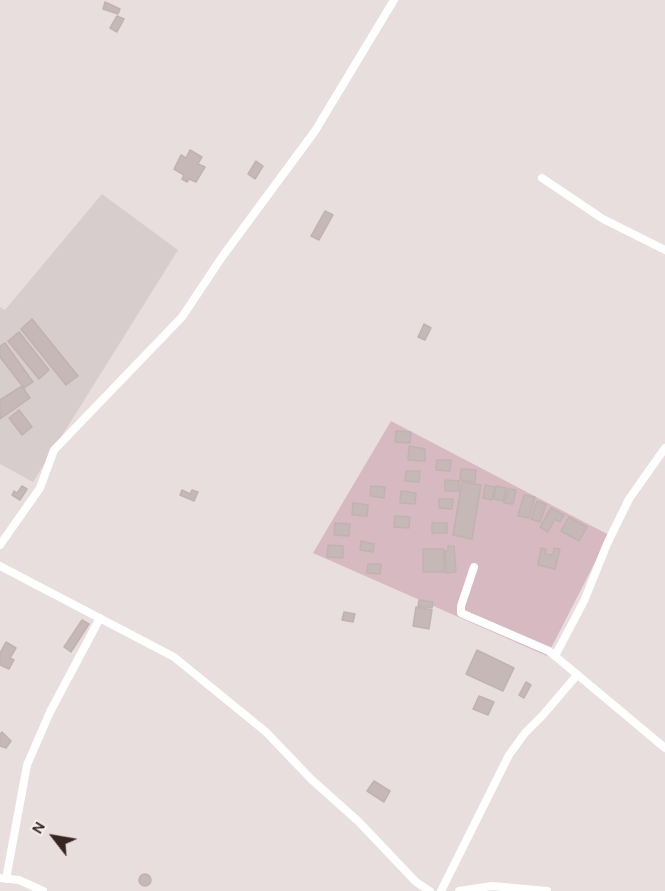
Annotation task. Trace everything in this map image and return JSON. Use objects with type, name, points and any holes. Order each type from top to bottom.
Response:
[{"type":"street","points":[[0,545],[40,488],[54,450],[183,317],[222,257],[315,131],[394,0]]},
{"type":"street","points":[[542,178],[603,219],[665,250]]},
{"type":"street","points":[[555,656],[588,592],[628,500],[665,447]]},
{"type":"street","points":[[0,566],[174,657],[266,732],[311,779],[359,822],[416,882],[430,891]]},
{"type":"street","points":[[474,567],[461,606],[461,613],[535,644],[555,656],[665,748]]},
{"type":"street","points":[[43,891],[19,880],[3,878],[27,765],[50,712],[100,618]]},
{"type":"street","points":[[441,891],[509,755],[525,733],[543,716],[577,675]]},
{"type":"street","points":[[459,891],[492,886],[547,891]]},
{"type":"shaded area","points":[[102,194],[178,250],[33,482],[0,464],[0,307],[5,310]]},
{"type":"shaded area","points":[[391,421],[609,535],[547,656],[313,553]]},
{"type":"building","points":[[105,2],[120,9],[118,14],[103,9]]},
{"type":"building","points":[[117,16],[124,19],[117,32],[110,28]]},
{"type":"building","points":[[190,150],[202,157],[198,164],[205,167],[196,182],[189,179],[187,182],[182,179],[184,175],[174,169],[181,155],[186,158]]},
{"type":"building","points":[[256,161],[263,166],[255,179],[248,174]]},
{"type":"building","points":[[325,211],[333,215],[319,240],[311,236]]},
{"type":"building","points":[[32,319],[78,376],[66,385],[21,329]]},
{"type":"building","points":[[424,324],[431,328],[425,340],[418,337]]},
{"type":"building","points":[[19,332],[49,370],[39,379],[8,341]]},
{"type":"building","points":[[5,343],[33,382],[24,388],[0,357],[0,346]]},
{"type":"building","points":[[22,386],[30,398],[0,419],[0,400]]},
{"type":"building","points":[[19,410],[32,427],[22,435],[9,418]]},
{"type":"building","points":[[396,431],[411,432],[410,443],[395,442]]},
{"type":"building","points":[[409,446],[425,449],[425,461],[408,460]]},
{"type":"building","points":[[437,460],[451,460],[450,471],[436,470]]},
{"type":"building","points":[[461,469],[476,470],[475,482],[460,480]]},
{"type":"building","points":[[406,471],[420,471],[419,482],[405,481]]},
{"type":"building","points":[[445,480],[459,481],[459,491],[445,491]]},
{"type":"building","points":[[462,482],[481,485],[472,539],[453,535]]},
{"type":"building","points":[[485,485],[495,487],[492,500],[483,498]]},
{"type":"building","points":[[22,486],[27,489],[20,500],[12,495],[14,491],[17,493]]},
{"type":"building","points":[[371,486],[385,487],[384,498],[370,496]]},
{"type":"building","points":[[496,486],[506,488],[503,501],[494,499]]},
{"type":"building","points":[[508,489],[516,490],[513,504],[504,503]]},
{"type":"building","points":[[182,490],[190,494],[192,490],[198,492],[194,501],[180,495]]},
{"type":"building","points":[[401,491],[416,493],[415,504],[400,503]]},
{"type":"building","points":[[524,495],[535,497],[529,518],[518,516]]},
{"type":"building","points":[[439,499],[453,499],[452,509],[439,508]]},
{"type":"building","points":[[537,501],[546,504],[540,522],[531,519]]},
{"type":"building","points":[[353,503],[368,505],[367,516],[352,515]]},
{"type":"building","points":[[551,508],[564,515],[560,522],[555,519],[548,532],[540,527]]},
{"type":"building","points":[[395,516],[410,517],[409,528],[394,527]]},
{"type":"building","points":[[569,517],[587,527],[579,541],[561,531]]},
{"type":"building","points":[[335,523],[350,524],[349,536],[334,535]]},
{"type":"building","points":[[432,523],[447,523],[447,533],[432,533]]},
{"type":"building","points":[[361,541],[374,544],[373,552],[360,550]]},
{"type":"building","points":[[328,545],[343,546],[343,558],[327,557]]},
{"type":"building","points":[[448,546],[454,546],[456,572],[446,573],[445,551],[448,551]]},
{"type":"building","points":[[541,548],[546,549],[545,554],[553,555],[554,548],[560,549],[555,569],[538,565]]},
{"type":"building","points":[[423,549],[444,549],[444,572],[423,572]]},
{"type":"building","points":[[368,564],[381,564],[380,574],[367,573]]},
{"type":"building","points":[[419,600],[433,602],[432,608],[418,606]]},
{"type":"building","points":[[416,607],[432,610],[429,629],[413,626]]},
{"type":"building","points":[[344,612],[355,614],[353,622],[342,620]]},
{"type":"building","points":[[82,620],[89,624],[71,652],[64,647]]},
{"type":"building","points":[[6,642],[16,648],[10,658],[14,660],[9,669],[0,665],[0,653]]},
{"type":"building","points":[[477,650],[514,668],[503,691],[466,674]]},
{"type":"building","points":[[526,682],[531,685],[524,698],[519,695]]},
{"type":"building","points":[[479,696],[494,702],[488,715],[473,709]]},
{"type":"building","points":[[2,732],[11,741],[6,748],[0,746]]},
{"type":"building","points":[[374,781],[390,791],[384,802],[367,791]]},
{"type":"building","points":[[147,874],[150,875],[150,885],[143,886],[140,885],[139,878],[140,875]]}]
